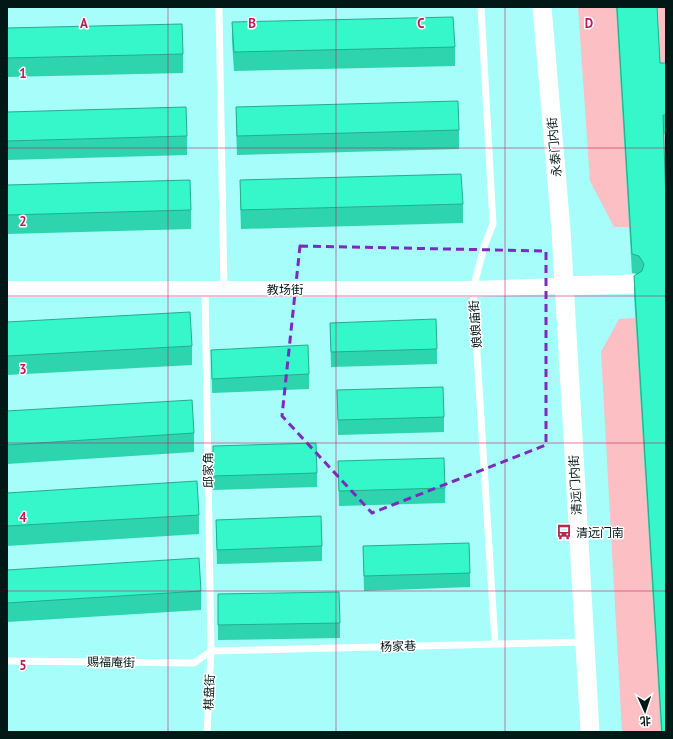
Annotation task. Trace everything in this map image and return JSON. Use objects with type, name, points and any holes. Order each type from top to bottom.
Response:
[{"type":"main road","name":"永泰门内街","points":[[542,7],[561,230],[564,286]]},
{"type":"main road","points":[[564,286],[633,284]]},
{"type":"main road","name":"清远门内街","points":[[564,286],[590,732]]},
{"type":"street","name":"教场街","points":[[7,289],[473,289],[564,286]]},
{"type":"lane","points":[[219,7],[224,289]]},
{"type":"lane","name":"娘娘庙街","points":[[481,7],[493,224],[484,247],[473,289],[495,643]]},
{"type":"lane","name":"邱家角","points":[[205,289],[211,651]]},
{"type":"lane","name":"杨家巷","points":[[211,651],[585,642]]},
{"type":"lane","name":"赐福庵街","points":[[7,661],[194,662],[211,651]]},
{"type":"lane","name":"棋盘街","points":[[207,732],[211,651]]},
{"type":"highlighted area","points":[[300,246],[546,251],[546,445],[372,513],[282,416]]},
{"type":"shaded area","points":[[578,7],[666,7],[666,227],[614,227],[590,181]]},
{"type":"shaded area","points":[[666,316],[666,732],[622,732],[601,352],[619,319]]},
{"type":"building","points":[[617,7],[657,7],[660,63],[666,63],[666,115],[663,115],[666,203],[666,732],[662,732],[634,276],[642,271],[644,264],[639,256],[632,254]]},
{"type":"building","points":[[453,17],[455,47],[234,52],[232,22]]},
{"type":"building","points":[[182,24],[183,54],[7,58],[7,28]]},
{"type":"building","points":[[458,101],[459,130],[237,136],[236,107]]},
{"type":"building","points":[[186,107],[187,136],[7,141],[7,112]]},
{"type":"building","points":[[461,174],[463,204],[241,210],[240,180]]},
{"type":"building","points":[[190,180],[191,210],[7,215],[7,185]]},
{"type":"building","points":[[190,312],[192,346],[7,356],[7,322]]},
{"type":"building","points":[[436,319],[437,349],[331,352],[330,323]]},
{"type":"building","points":[[308,345],[309,374],[212,379],[211,350]]},
{"type":"building","points":[[443,387],[444,417],[338,420],[337,390]]},
{"type":"building","points":[[192,400],[194,433],[7,445],[7,411]]},
{"type":"building","points":[[316,443],[317,473],[213,476],[213,446]]},
{"type":"building","points":[[444,458],[445,488],[339,491],[338,461]]},
{"type":"building","points":[[197,481],[199,515],[7,526],[7,493]]},
{"type":"building","points":[[321,516],[322,546],[217,550],[216,520]]},
{"type":"building","points":[[469,543],[470,573],[364,576],[363,546]]},
{"type":"building","points":[[199,558],[201,591],[7,603],[7,570]]},
{"type":"building","points":[[339,592],[340,623],[218,625],[218,594]]},
{"type":"place","name":"清远门南","points":[[564,532]]}]
